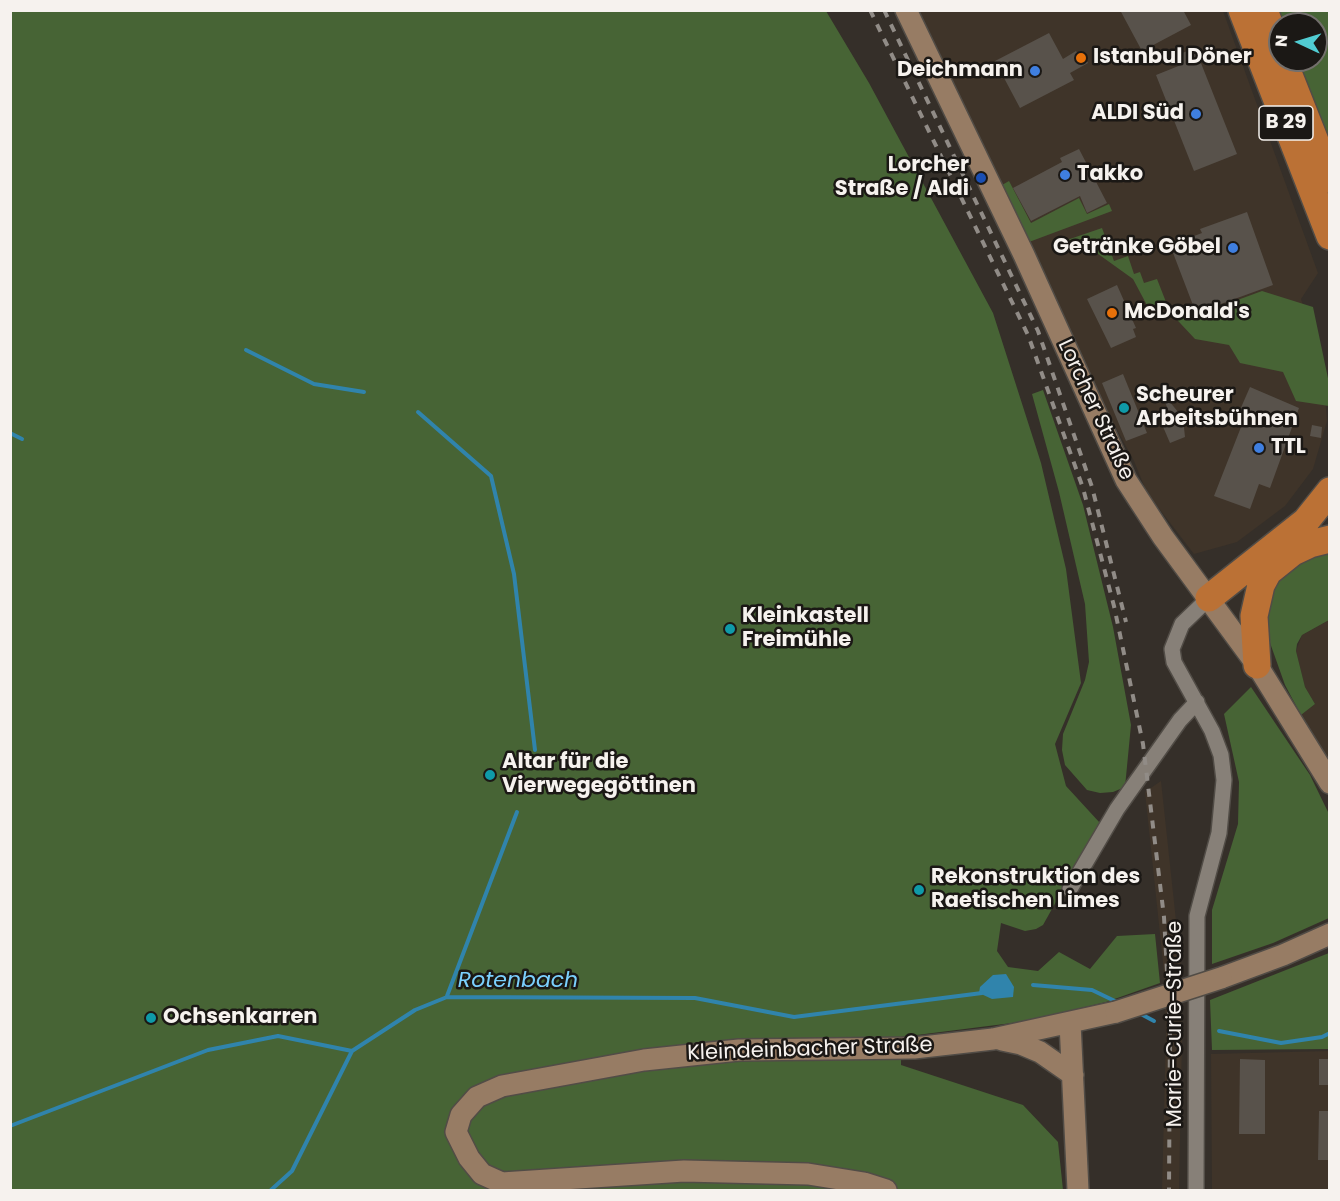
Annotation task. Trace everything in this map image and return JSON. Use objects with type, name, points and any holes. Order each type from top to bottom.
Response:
[{"type":"highway","name":"B 29","points":[[1242,10],[1329,236]]},
{"type":"highway","name":"B 29","points":[[1288,72],[1329,179]]},
{"type":"highway","points":[[1209,598],[1306,521],[1329,491]]},
{"type":"highway","points":[[1209,598],[1229,597],[1268,572],[1293,552],[1329,539]]},
{"type":"highway","points":[[1257,665],[1254,616],[1260,585],[1268,572]]},
{"type":"street","name":"Lorcher Straße","points":[[906,10],[1024,255],[1126,480],[1257,665],[1329,783]]},
{"type":"street","name":"Marie-Curie-Straße","points":[[1196,1191],[1197,916],[1220,833],[1225,794],[1221,755],[1197,702],[1174,662],[1172,649],[1182,624],[1209,598]]},
{"type":"street","points":[[1070,889],[1117,809],[1180,720],[1197,702]]},
{"type":"street","name":"Kleindeinbacher Straße","points":[[886,1191],[864,1183],[808,1174],[684,1171],[502,1183],[482,1174],[469,1158],[456,1132],[461,1115],[477,1097],[502,1086],[644,1060],[739,1050],[914,1048],[993,1039],[1116,1012],[1221,978],[1283,955],[1329,934]]},
{"type":"street","points":[[1070,1023],[1078,1191]]},
{"type":"street","points":[[993,1039],[1021,1044],[1040,1052],[1073,1075]]},
{"type":"shaded area","points":[[913,11],[1223,11],[1318,273],[1301,299],[1323,372],[1327,421],[1313,469],[1285,506],[1237,542],[1194,554],[1147,493],[1134,461],[1094,387]]},
{"type":"shaded area","points":[[1329,620],[1329,768],[1301,715],[1315,704],[1305,687],[1296,651],[1302,635]]},
{"type":"shaded area","points":[[1161,781],[1181,967],[1179,1190],[1162,1190],[1166,1034],[1164,972],[1145,792]]},
{"type":"shaded area","points":[[1329,1051],[1329,1190],[1212,1190],[1211,1054]]},
{"type":"green space","points":[[10,11],[826,11],[869,83],[993,313],[1041,463],[1066,569],[1081,683],[1055,744],[1066,786],[1100,823],[1043,925],[1025,931],[1001,923],[997,951],[1008,967],[1038,971],[1059,952],[1090,969],[1117,936],[1155,934],[1160,983],[1106,1002],[1028,1021],[901,1037],[901,1065],[1023,1105],[1058,1142],[1063,1190],[11,1190]]},
{"type":"green space","points":[[1329,11],[1329,143],[1302,72],[1328,72],[1328,12],[1277,12]]},
{"type":"green space","points":[[1009,181],[1031,223],[1079,198],[1087,214],[1109,204],[1112,211],[1029,242],[1002,185]]},
{"type":"green space","points":[[1102,228],[1114,261],[1128,256],[1134,274],[1140,272],[1144,283],[1157,279],[1166,302],[1149,309],[1133,279],[1087,246],[1070,247],[1067,240]]},
{"type":"green space","points":[[1262,291],[1313,307],[1329,383],[1329,406],[1296,401],[1283,372],[1240,363],[1229,345],[1195,339],[1166,308],[1176,305],[1194,316]]},
{"type":"green space","points":[[1043,390],[1083,505],[1113,627],[1131,725],[1125,787],[1113,792],[1100,793],[1087,790],[1065,765],[1062,750],[1063,734],[1085,680],[1089,662],[1085,604],[1059,492],[1032,394]]},
{"type":"green space","points":[[1329,549],[1329,620],[1302,635],[1297,644],[1296,651],[1305,687],[1315,704],[1301,715],[1285,685],[1264,626],[1276,578],[1291,564]]},
{"type":"green space","points":[[1251,687],[1310,775],[1329,814],[1329,918],[1273,943],[1212,964],[1212,910],[1238,824],[1239,782],[1224,714]]},
{"type":"green space","points":[[1329,953],[1329,1049],[1212,1050],[1210,1000]]},
{"type":"water","points":[[1006,974],[1014,987],[1013,997],[992,999],[979,993],[980,987],[993,975]]},
{"type":"building","points":[[1120,10],[1183,10],[1191,25],[1142,51]]},
{"type":"building","name":"Deichmann","points":[[1049,33],[1063,59],[1076,51],[1078,54],[1082,52],[1088,63],[1070,73],[1074,80],[1020,108],[995,61]]},
{"type":"building","name":"ALDI Süd","points":[[1195,48],[1237,154],[1194,171],[1156,75],[1181,65],[1177,55]]},
{"type":"building","name":"Takko","points":[[1079,149],[1107,203],[1087,213],[1080,196],[1031,221],[1013,188],[1062,162],[1060,158]]},
{"type":"building","name":"Getränke Göbel","points":[[1247,212],[1273,285],[1196,313],[1170,245],[1202,233],[1200,229]]},
{"type":"building","name":"McDonald's","points":[[1117,285],[1136,328],[1133,329],[1136,337],[1111,348],[1087,299]]},
{"type":"building","name":"Scheurer Arbeitsbühnen","points":[[1123,374],[1147,433],[1126,441],[1102,383]]},
{"type":"building","name":"TTL","points":[[1250,387],[1299,408],[1270,488],[1259,484],[1250,509],[1214,496],[1243,422],[1236,419]]},
{"type":"building","points":[[1165,396],[1183,418],[1185,437],[1170,443],[1161,422],[1171,417],[1163,397]]},
{"type":"building","points":[[1312,425],[1322,427],[1321,438],[1310,436]]},
{"type":"building","points":[[1240,1059],[1265,1060],[1265,1134],[1239,1134]]},
{"type":"building","points":[[1319,1059],[1329,1059],[1329,1085],[1319,1085]]},
{"type":"building","points":[[1319,1111],[1329,1111],[1329,1160],[1318,1160]]},
{"type":"waterway","points":[[246,350],[314,384],[364,392]]},
{"type":"waterway","points":[[418,412],[491,476],[514,574],[535,750]]},
{"type":"waterway","points":[[10,433],[22,439]]},
{"type":"waterway","points":[[447,996],[517,812]]},
{"type":"waterway","name":"Rotenbach","points":[[1033,985],[1092,990],[1119,1003]]},
{"type":"waterway","name":"Rotenbach","points":[[10,1126],[208,1050],[278,1036],[352,1051],[415,1010],[447,997],[695,998],[794,1017],[982,993]]},
{"type":"waterway","name":"Rotenbach","points":[[1139,1013],[1154,1021]]},
{"type":"waterway","name":"Rotenbach","points":[[1219,1031],[1281,1043],[1322,1037],[1330,1033]]},
{"type":"waterway","points":[[271,1190],[292,1171],[352,1051]]},
{"type":"railway","points":[[870,10],[1028,335],[1083,488],[1114,606],[1143,744],[1164,917],[1170,1026],[1169,1190]]},
{"type":"railway","points":[[884,10],[1038,331],[1092,487],[1126,622]]},
{"type":"place","name":"Istanbul Döner","points":[[1081,58]]},
{"type":"place","name":"Deichmann","points":[[1035,71]]},
{"type":"place","name":"ALDI Süd","points":[[1196,114]]},
{"type":"place","name":"Takko","points":[[1065,175]]},
{"type":"place","name":"Lorcher Straße / Aldi","points":[[981,178]]},
{"type":"place","name":"Getränke Göbel","points":[[1233,248]]},
{"type":"place","name":"McDonald's","points":[[1112,313]]},
{"type":"place","name":"Scheurer Arbeitsbühnen","points":[[1124,408]]},
{"type":"place","name":"TTL","points":[[1259,448]]},
{"type":"place","name":"Kleinkastell Freimühle","points":[[730,629]]},
{"type":"place","name":"Altar für die Vierwegegöttinen","points":[[490,775]]},
{"type":"place","name":"Rekonstruktion des Raetischen Limes","points":[[919,890]]},
{"type":"place","name":"Ochsenkarren","points":[[151,1018]]}]
